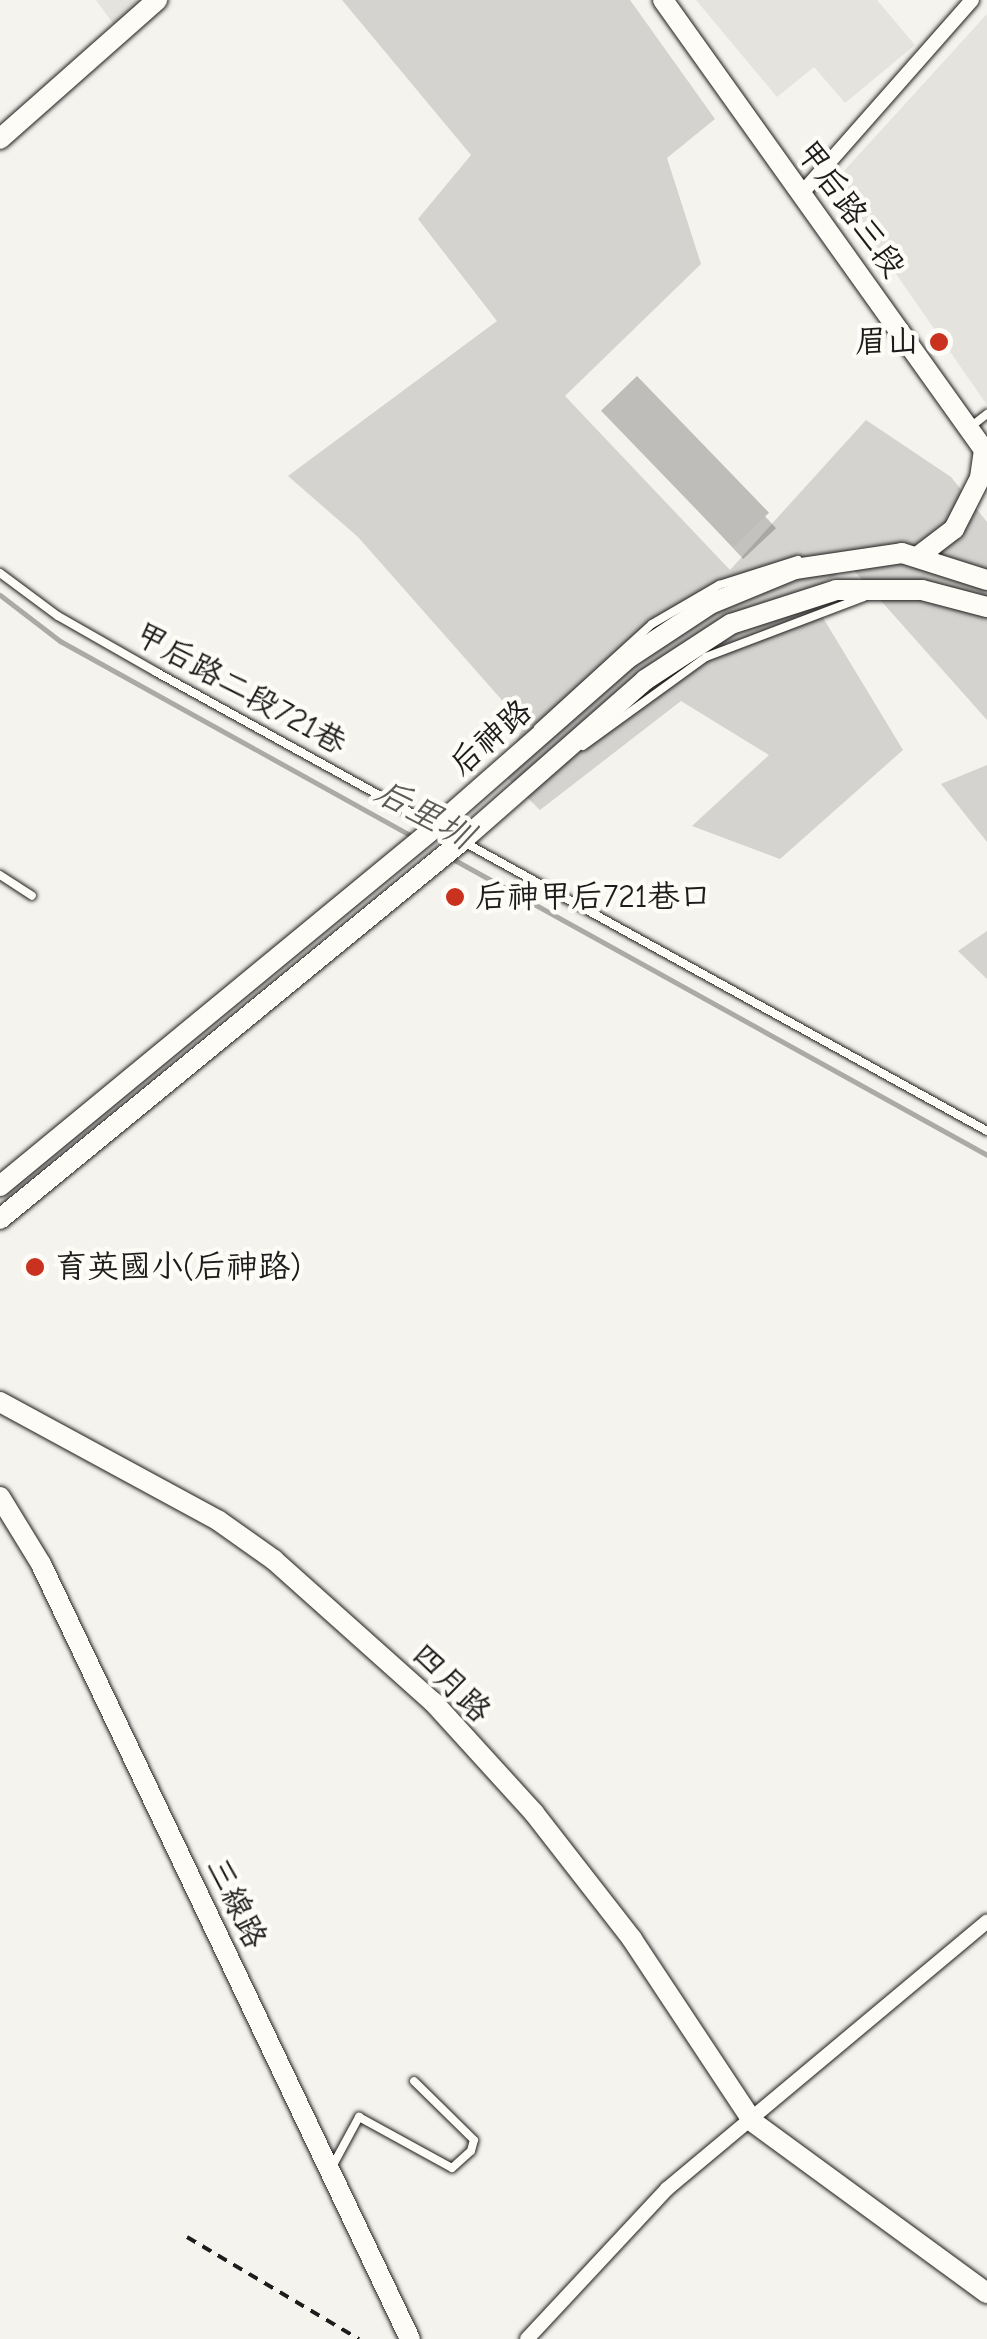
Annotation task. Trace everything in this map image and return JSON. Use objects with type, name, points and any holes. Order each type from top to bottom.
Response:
[{"type":"street","points":[[0,138],[158,0]]},
{"type":"street","name":"甲后路三段","points":[[663,0],[986,452]]},
{"type":"street","points":[[802,193],[972,0]]},
{"type":"street","points":[[920,555],[954,529],[980,478],[986,452]]},
{"type":"street","name":"后神路","points":[[0,1186],[238,986],[437,826],[628,660],[710,604],[828,562],[920,555],[987,580]]},
{"type":"street","name":"后神路","points":[[0,1219],[258,1003],[463,840],[645,680],[731,624],[836,590],[922,590],[987,607]]},
{"type":"street","points":[[953,598],[987,618]]},
{"type":"street","name":"四月路","points":[[0,1402],[219,1521],[274,1560],[433,1702],[534,1813],[632,1939],[753,2122],[987,2293]]},
{"type":"street","name":"三線路","points":[[0,1497],[41,1564],[410,2339]]},
{"type":"street","points":[[527,2339],[668,2188],[753,2122],[987,1921]]},
{"type":"lane","points":[[969,428],[987,414]]},
{"type":"lane","name":"甲后路二段721巷","points":[[0,573],[74,625],[987,1131]]},
{"type":"lane","points":[[0,875],[32,896]]},
{"type":"lane","points":[[330,2168],[358,2117],[452,2168],[471,2151],[474,2140],[414,2081]]},
{"type":"path","points":[[186,2237],[358,2339]]},
{"type":"shaded area","points":[[96,0],[158,0],[120,33]]},
{"type":"shaded area","points":[[342,0],[630,0],[715,119],[667,158],[701,264],[565,396],[730,570],[866,420],[951,477],[987,522],[987,720],[850,566],[808,593],[903,750],[780,859],[692,826],[769,755],[681,701],[540,810],[502,773],[524,725],[358,537],[288,476],[497,321],[418,219],[471,155]]},
{"type":"shaded area","points":[[696,0],[877,0],[915,45],[845,103],[814,67],[777,97]]},
{"type":"shaded area","points":[[987,14],[987,405],[833,183]]},
{"type":"shaded area","points":[[987,765],[987,842],[941,784]]},
{"type":"shaded area","points":[[987,931],[987,979],[958,951]]},
{"type":"building","points":[[637,376],[769,513],[733,547],[601,411]]},
{"type":"waterway","name":"后里圳","points":[[0,595],[60,641],[415,838]]},
{"type":"waterway","name":"后里圳","points":[[451,858],[987,1155]]},
{"type":"place","name":"眉山","points":[[939,342]]},
{"type":"place","name":"后神甲后721巷口","points":[[455,897]]},
{"type":"place","name":"育英國小(后神路)","points":[[35,1267]]}]
